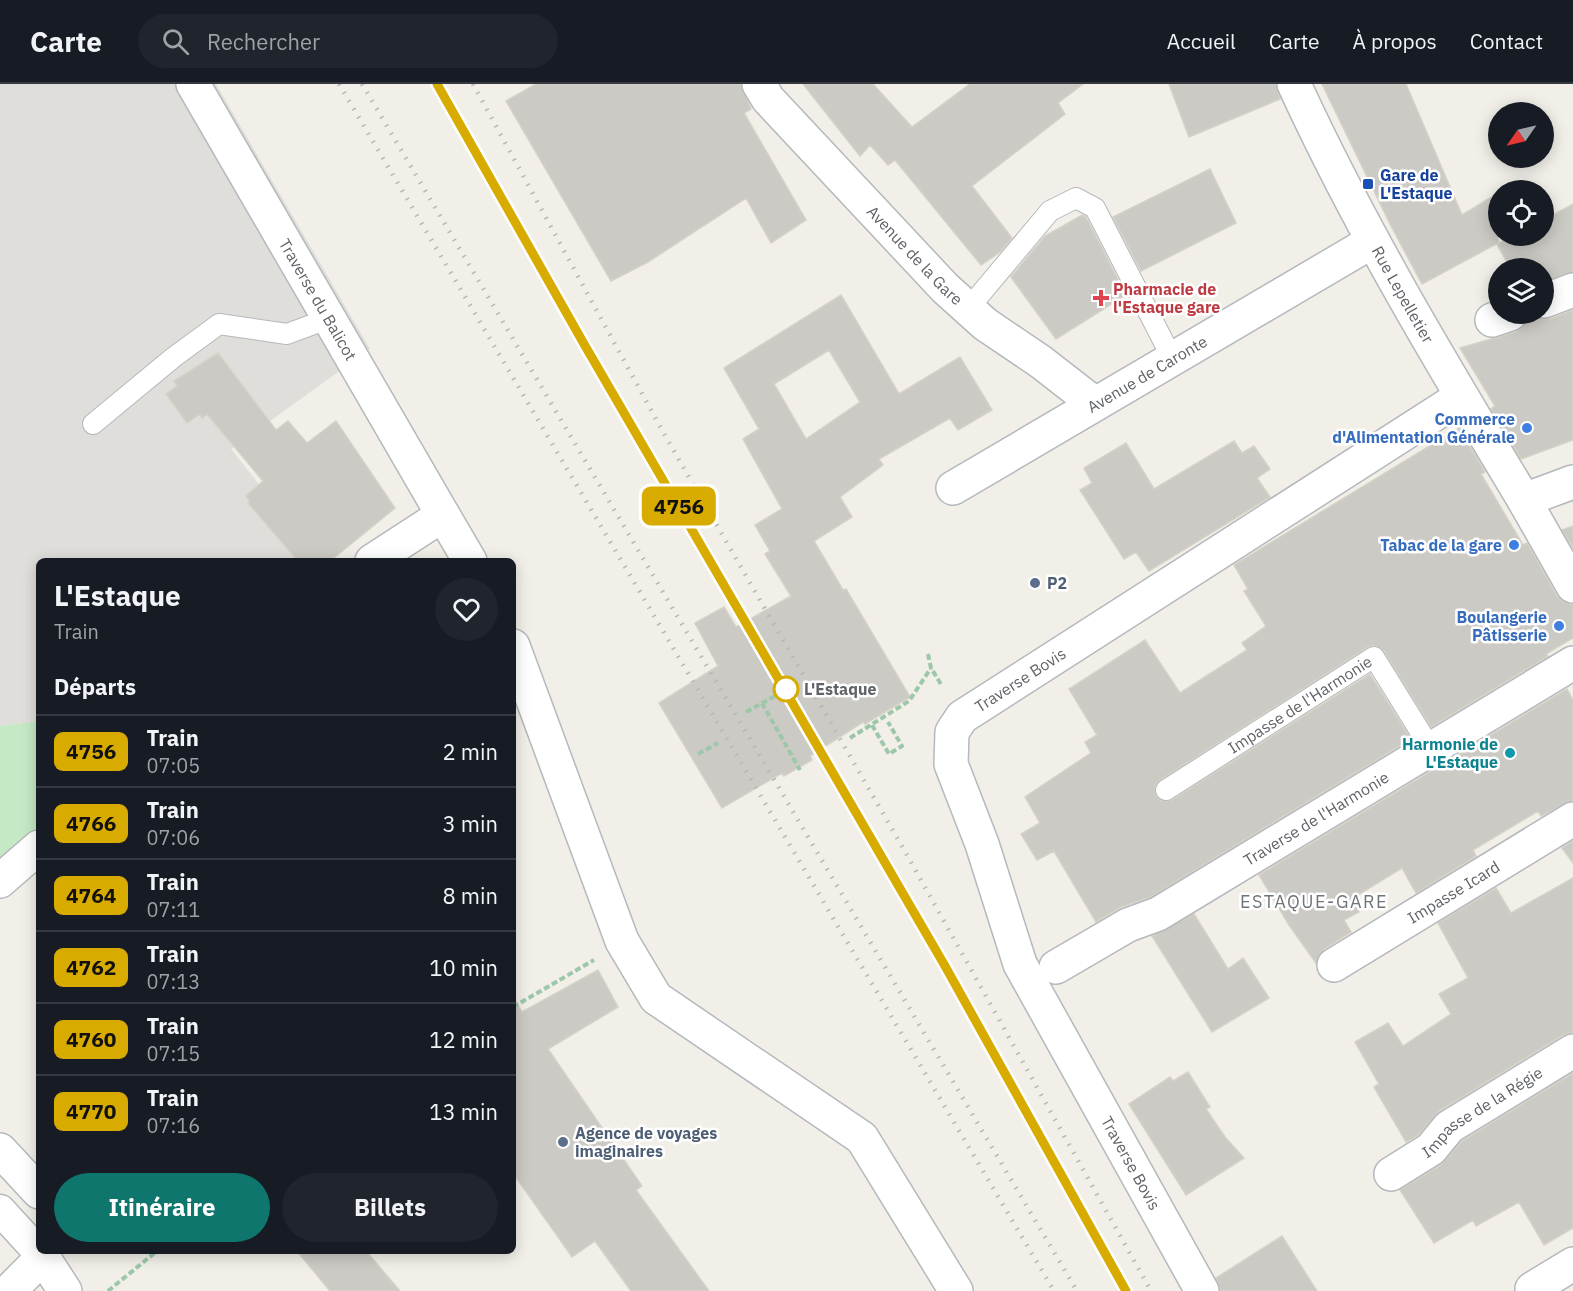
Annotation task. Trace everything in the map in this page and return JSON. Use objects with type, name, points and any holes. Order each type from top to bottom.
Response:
[{"type":"street","name":"Traverse du Balicot","points":[[193,84],[443,515]]},
{"type":"street","name":"Avenue de la Gare","points":[[759,84],[768,99],[945,288],[968,309],[1095,404]]},
{"type":"street","name":"Rue Lepelletier","points":[[1294,84],[1323,146],[1373,241],[1461,397],[1573,586]]},
{"type":"street","name":"Avenue de Caronte","points":[[953,488],[1373,241]]},
{"type":"street","points":[[1554,297],[1573,290]]},
{"type":"street","name":"Traverse Bovis","points":[[1202,1291],[1020,964],[982,844],[951,764],[952,732],[962,717],[1461,397]]},
{"type":"street","points":[[1524,500],[1573,482]]},
{"type":"street","points":[[377,558],[443,515],[468,558]]},
{"type":"street","points":[[516,653],[622,941],[656,998],[862,1138],[956,1291]]},
{"type":"street","name":"Traverse de l'Harmonie","points":[[1056,967],[1128,925],[1158,914],[1573,663]]},
{"type":"street","name":"Impasse Icard","points":[[1334,965],[1573,819]]},
{"type":"street","points":[[0,881],[36,850]]},
{"type":"street","name":"Impasse de la Régie","points":[[1391,1174],[1431,1149],[1449,1127],[1573,1051]]},
{"type":"street","points":[[0,1150],[36,1189]]},
{"type":"street","points":[[0,1210],[36,1247]]},
{"type":"street","points":[[9,1291],[43,1254],[65,1291]]},
{"type":"street","points":[[1532,1289],[1573,1264]]},
{"type":"lane","points":[[968,309],[1050,211],[1076,198],[1095,208],[1172,358]]},
{"type":"lane","points":[[93,424],[174,357],[219,324],[287,334],[330,318]]},
{"type":"lane","name":"Impasse de l'Harmonie","points":[[1166,790],[1374,657],[1431,748]]},
{"type":"path","points":[[928,654],[931,668],[938,680]]},
{"type":"path","points":[[850,738],[909,701],[931,668]]},
{"type":"path","points":[[746,712],[775,696]]},
{"type":"path","points":[[762,703],[800,770]]},
{"type":"path","points":[[872,725],[889,754],[902,746],[888,722]]},
{"type":"path","points":[[698,754],[718,743]]},
{"type":"path","points":[[516,1006],[622,941]]},
{"type":"path","points":[[108,1291],[153,1254]]},
{"type":"shaded area","points":[[0,84],[216,84],[370,349],[231,449],[318,558],[36,558],[36,721],[0,726]]},
{"type":"green space","points":[[36,721],[36,829],[0,860],[0,726]]},
{"type":"building","points":[[536,84],[740,84],[751,109],[744,113],[806,220],[771,243],[746,198],[648,262],[611,281],[506,101]]},
{"type":"building","points":[[803,84],[873,84],[912,127],[970,84],[1083,84],[1058,103],[1065,114],[972,186],[1012,238],[1000,252],[981,265],[895,160],[888,165],[870,145],[860,156]]},
{"type":"building","points":[[1169,84],[1276,84],[1280,99],[1189,137]]},
{"type":"building","points":[[1322,84],[1406,84],[1462,215],[1488,199],[1488,246],[1492,246],[1422,284]]},
{"type":"building","points":[[1210,169],[1236,223],[1141,271],[1113,217]]},
{"type":"building","points":[[1573,204],[1573,272],[1554,278],[1554,258],[1505,258],[1498,246],[1554,246],[1554,214]]},
{"type":"building","points":[[1082,215],[1086,217],[1126,295],[1056,339],[1011,277],[1045,236]]},
{"type":"building","points":[[841,295],[899,394],[960,357],[992,410],[958,430],[950,418],[879,459],[883,465],[840,497],[852,517],[814,541],[843,590],[846,589],[910,697],[865,724],[863,722],[810,756],[812,760],[784,776],[782,773],[722,808],[659,703],[718,666],[695,623],[724,607],[736,627],[791,596],[765,554],[770,551],[755,525],[782,509],[743,439],[759,429],[724,368]],"holes":[[[829,350],[860,402],[806,439],[774,384]]]},
{"type":"building","points":[[1573,310],[1573,440],[1521,459],[1491,409],[1495,406],[1460,348],[1516,332],[1525,324],[1554,324],[1554,318]]},
{"type":"building","points":[[218,353],[276,430],[288,421],[307,443],[336,421],[395,508],[334,558],[295,558],[248,503],[250,502],[246,496],[263,481],[207,414],[202,418],[200,414],[187,423],[166,394],[177,386],[174,381]]},
{"type":"building","points":[[1459,428],[1485,472],[1481,474],[1523,545],[1527,543],[1557,596],[1573,605],[1573,638],[1546,654],[1548,656],[1431,727],[1384,651],[1374,645],[1368,647],[1160,780],[1155,785],[1156,796],[1161,801],[1172,800],[1370,674],[1411,739],[1150,897],[1121,907],[1096,922],[1054,851],[1037,860],[1021,834],[1040,823],[1025,797],[1091,753],[1085,742],[1097,735],[1069,689],[1145,640],[1180,693],[1247,650],[1242,643],[1266,626],[1244,591],[1248,589],[1234,565]]},
{"type":"building","points":[[1234,441],[1242,453],[1254,446],[1270,469],[1257,478],[1270,497],[1149,571],[1136,552],[1124,559],[1080,490],[1092,483],[1084,468],[1126,443],[1154,489]]},
{"type":"building","points":[[1573,526],[1573,548],[1562,530]]},
{"type":"building","points":[[1567,689],[1573,700],[1573,800],[1541,816],[1538,811],[1473,850],[1476,856],[1416,893],[1402,868],[1353,898],[1359,912],[1344,920],[1351,932],[1324,949],[1316,963],[1289,925],[1259,875]]},
{"type":"building","points":[[1573,841],[1573,863],[1562,848]]},
{"type":"building","points":[[1573,878],[1573,1032],[1563,1035],[1439,1111],[1418,1135],[1406,1142],[1374,1087],[1379,1084],[1355,1042],[1388,1023],[1403,1046],[1451,1014],[1439,994],[1468,978],[1438,923],[1496,888],[1511,913]]},
{"type":"building","points":[[1194,914],[1228,969],[1243,958],[1269,998],[1212,1032],[1152,936]]},
{"type":"building","points":[[598,970],[618,1007],[548,1049],[642,1186],[636,1190],[709,1291],[631,1291],[595,1241],[572,1257],[516,1177],[516,1003],[522,1012]]},
{"type":"building","points":[[1188,1072],[1210,1107],[1206,1109],[1225,1137],[1244,1158],[1186,1195],[1129,1104],[1170,1077],[1173,1081]]},
{"type":"building","points":[[1573,1073],[1573,1228],[1544,1245],[1519,1202],[1476,1226],[1473,1220],[1434,1243],[1400,1190],[1441,1165],[1462,1141]]},
{"type":"building","points":[[1282,1236],[1317,1291],[1221,1291],[1216,1278]]},
{"type":"building","points":[[299,1254],[369,1254],[400,1291],[330,1291]]},
{"type":"railway","points":[[339,84],[1054,1291]]},
{"type":"railway","points":[[362,84],[1077,1291]]},
{"type":"railway","points":[[437,84],[584,344],[945,966],[1127,1291]]},
{"type":"railway","points":[[473,84],[663,432],[903,848],[1151,1291]]},
{"type":"train","name":"4756","points":[[437,84],[584,344],[945,966],[1126,1291]]},
{"type":"place","name":"Gare de L'Estaque","points":[[1368,184]]},
{"type":"place","name":"Pharmacie de l'Estaque gare","points":[[1101,298]]},
{"type":"place","name":"Commerce d'Alimentation Générale","points":[[1527,428]]},
{"type":"place","name":"Tabac de la gare","points":[[1514,545]]},
{"type":"place","name":"P2","points":[[1035,583]]},
{"type":"place","name":"Boulangerie Pâtisserie","points":[[1559,626]]},
{"type":"place","name":"L'Estaque","points":[[786,689]]},
{"type":"place","name":"Harmonie de L'Estaque","points":[[1510,753]]},
{"type":"place","name":"Agence de voyages imaginaires","points":[[563,1142]]},
{"type":"district","name":"ESTAQUE-GARE","points":[[1314,902]]}]
